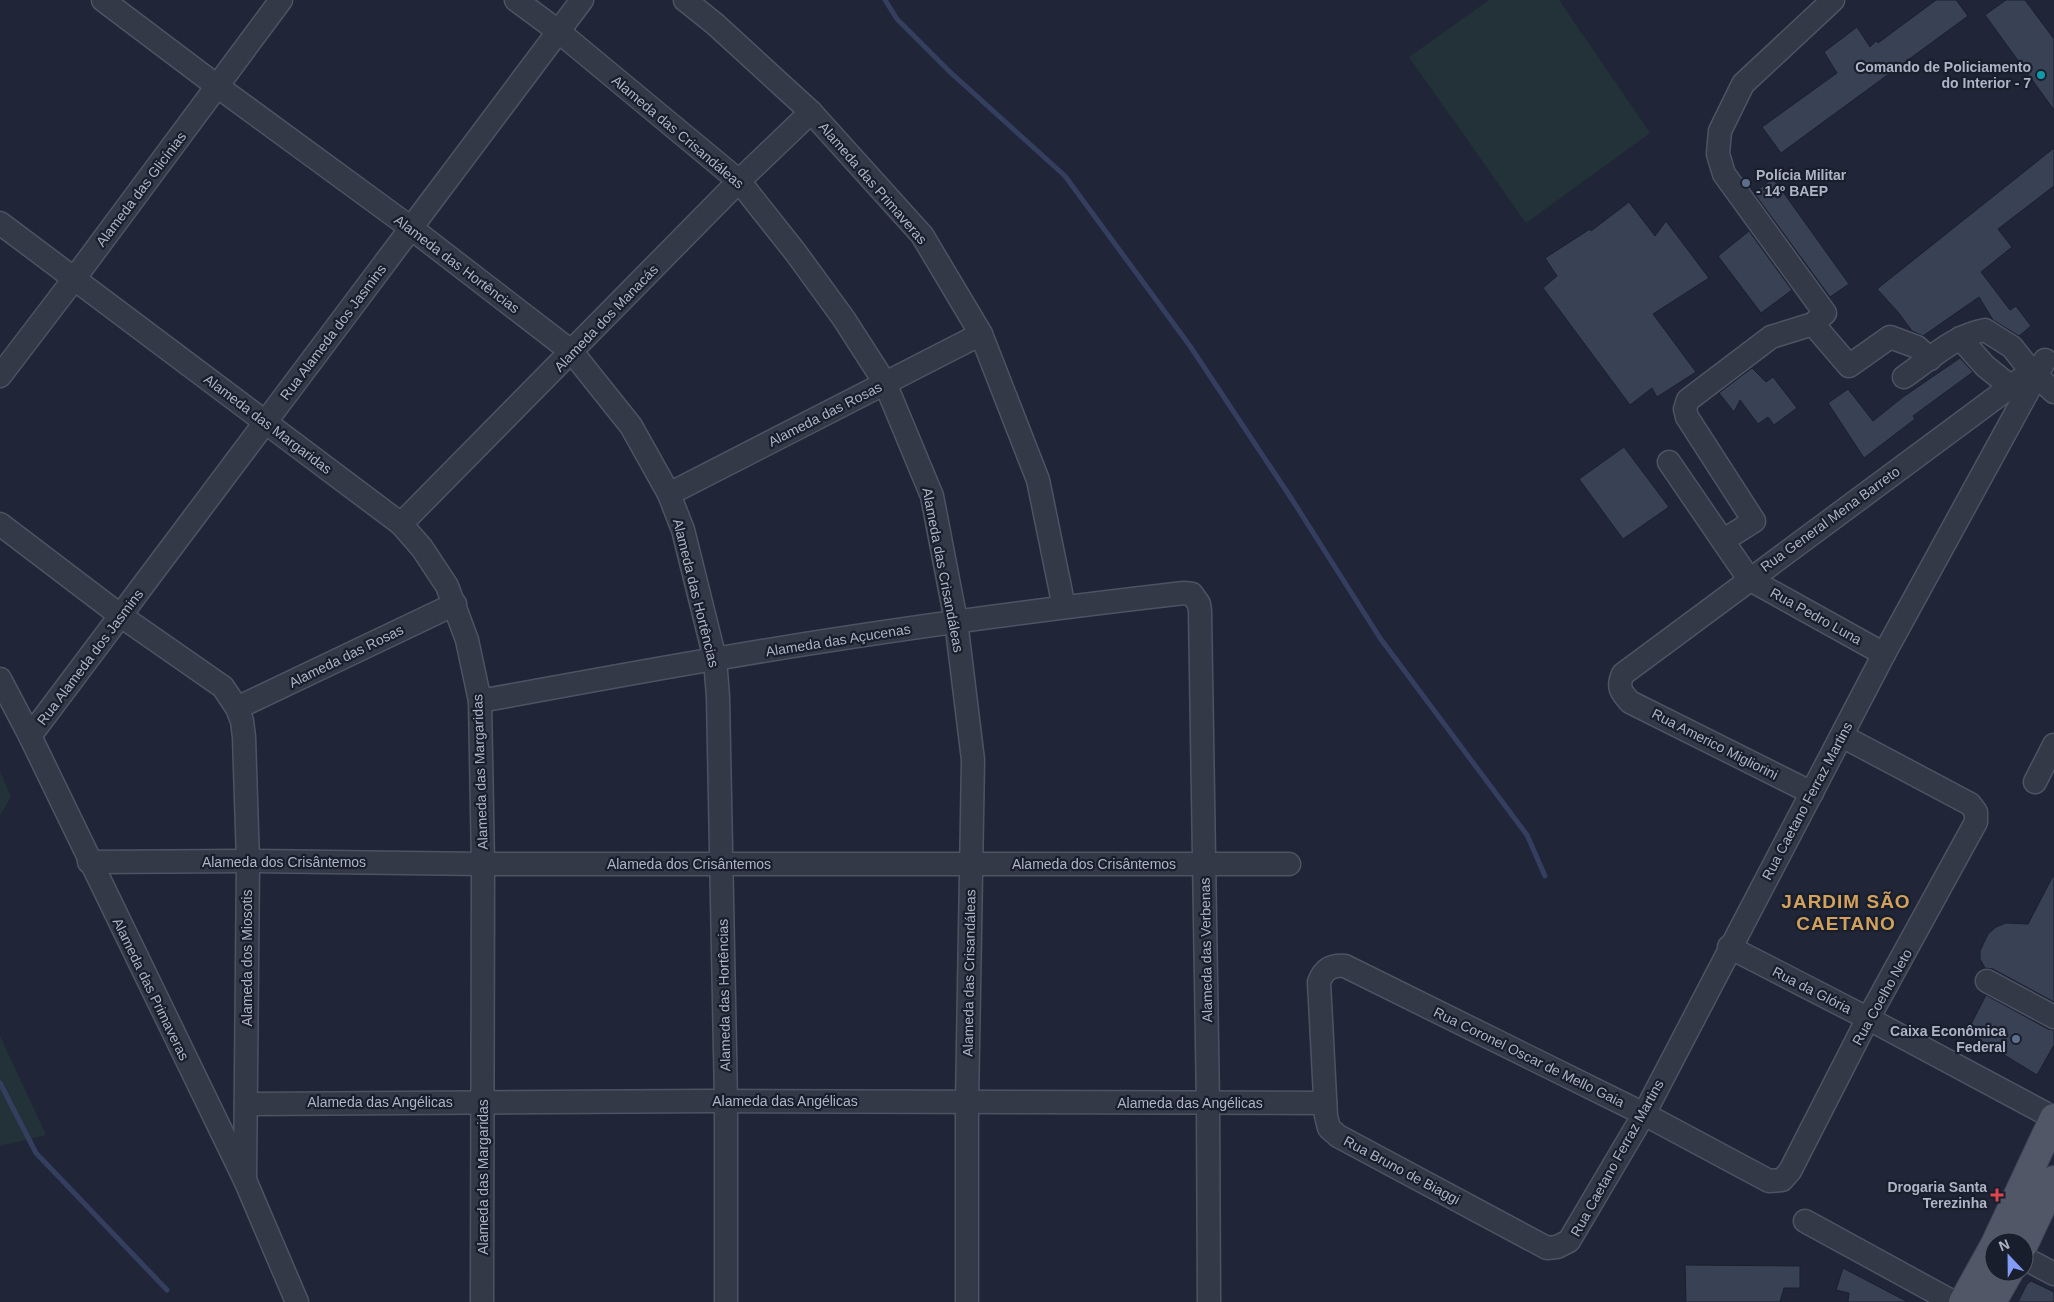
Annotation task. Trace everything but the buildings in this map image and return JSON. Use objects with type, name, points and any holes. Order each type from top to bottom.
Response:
[{"type":"main road","points":[[2001,1232],[2054,1118]]},
{"type":"main road","points":[[2031,1232],[2050,1198]]},
{"type":"main road","points":[[1963,1302],[1984,1264]]},
{"type":"main road","points":[[1992,1302],[2003,1282]]},
{"type":"street","name":"Alameda das Hortências","points":[[103,0],[411,228],[572,352],[632,426],[669,494],[683,530],[715,658],[722,864],[726,1101],[726,1302]]},
{"type":"street","name":"Alameda das Glicínias","points":[[0,376],[281,0]]},
{"type":"street","name":"Alameda das Crisandáleas","points":[[516,0],[558,31],[739,180],[844,319],[885,383],[932,496],[956,622],[973,760],[967,1102],[967,1302]]},
{"type":"street","name":"Rua Alameda dos Jasmins","points":[[30,736],[582,0]]},
{"type":"street","name":"Alameda das Primaveras","points":[[685,0],[715,24],[812,112],[922,235],[981,334],[1038,480],[1064,607]]},
{"type":"street","points":[[1724,540],[1754,521],[1687,417],[1685,409],[1688,400],[1771,337],[1813,324],[1825,313],[1724,174],[1718,154],[1720,131],[1743,84],[1833,0]]},
{"type":"street","name":"Alameda dos Manacás","points":[[401,524],[739,180],[812,112]]},
{"type":"street","name":"Alameda das Margaridas","points":[[0,223],[401,524],[422,548],[442,576],[455,604],[467,640],[480,701],[483,864],[482,1302]]},
{"type":"street","points":[[1813,324],[1849,366],[1890,337],[1917,347],[1930,359]]},
{"type":"street","points":[[1904,377],[1970,332],[1985,330],[2042,365],[2054,392]]},
{"type":"street","name":"Alameda das Rosas","points":[[669,494],[981,334]]},
{"type":"street","points":[[1960,338],[1985,366],[2011,386]]},
{"type":"street","name":"Rua General Mena Barreto","points":[[1621,692],[1619,682],[1623,674],[1749,579],[2042,365]]},
{"type":"street","name":"Rua Caetano Ferraz Martins","points":[[1569,1241],[1644,1114],[1729,947],[1884,654],[2042,365]]},
{"type":"street","points":[[1668,462],[1724,540],[1749,579]]},
{"type":"street","name":"Alameda dos Miosotis","points":[[0,524],[121,616],[223,688],[237,708],[242,721],[248,861],[246,1104],[235,1138]]},
{"type":"street","name":"Rua Pedro Luna","points":[[1749,579],[1884,654]]},
{"type":"street","name":"Alameda das Açucenas","points":[[480,701],[715,658],[956,622],[1184,593],[1192,594],[1197,599]]},
{"type":"street","name":"Alameda das Verbenas","points":[[1197,599],[1200,611],[1205,864],[1209,1302]]},
{"type":"street","name":"Alameda das Rosas","points":[[237,708],[455,604]]},
{"type":"street","name":"Alameda das Primaveras","points":[[0,679],[30,736],[89,862],[235,1138],[245,1180],[297,1302]]},
{"type":"street","name":"Rua Americo Migliorini","points":[[1621,692],[1630,702],[1812,793]]},
{"type":"street","name":"Rua Coelho Neto","points":[[1782,1180],[1790,1171],[1869,1019],[1976,822],[1976,812],[1970,804],[1842,736]]},
{"type":"street","points":[[2035,782],[2054,745]]},
{"type":"street","name":"Alameda dos Crisântemos","points":[[89,862],[1289,864]]},
{"type":"street","name":"Rua da Glória","points":[[1729,947],[2054,1118]]},
{"type":"street","name":"Rua Coronel Oscar de Mello Gaia","points":[[1328,968],[1336,965],[1344,966],[1644,1114],[1769,1181],[1782,1180]]},
{"type":"street","name":"Rua Bruno de Biaggi","points":[[1328,968],[1322,974],[1319,982],[1325,1103],[1329,1128],[1338,1136],[1547,1248],[1558,1247],[1569,1241]]},
{"type":"street","points":[[1987,981],[2054,1017]]},
{"type":"street","name":"Alameda das Angélicas","points":[[246,1104],[483,1101],[1325,1103]]},
{"type":"street","points":[[1805,1221],[1953,1302]]},
{"type":"street","points":[[2034,1263],[2054,1274]]},
{"type":"shaded area","points":[[1489,0],[1559,0],[1650,133],[1526,223],[1409,57]]},
{"type":"shaded area","points":[[0,771],[11,797],[0,815]]},
{"type":"shaded area","points":[[0,1036],[46,1135],[0,1146]]},
{"type":"waterway","points":[[885,0],[897,19],[950,72],[1065,176],[1190,346],[1293,501],[1380,638],[1527,835],[1545,876]]},
{"type":"waterway","points":[[0,1083],[36,1153],[167,1290]]},
{"type":"place","name":"Comando de Policiamento do Interior - 7","points":[[2041,75]]},
{"type":"place","name":"Polícia Militar - 14º BAEP","points":[[1746,183]]},
{"type":"place","name":"Caixa Econômica Federal","points":[[2016,1039]]},
{"type":"place","name":"Drogaria Santa Terezinha","points":[[1997,1195]]},
{"type":"district","name":"JARDIM SÃO CAETANO","points":[[1846,912]]}]
